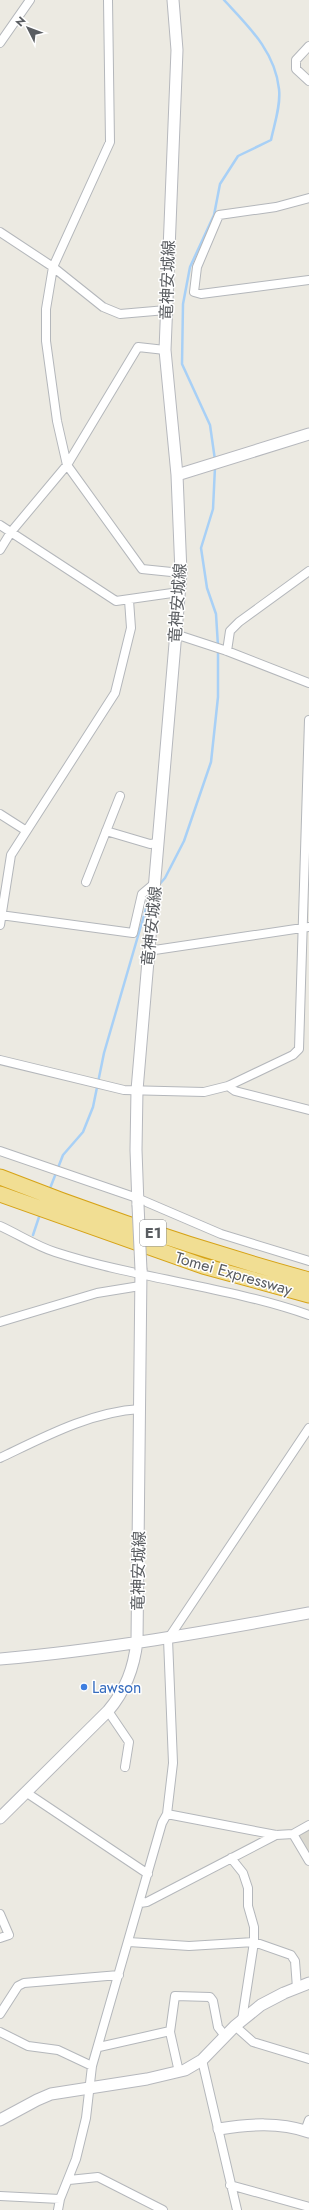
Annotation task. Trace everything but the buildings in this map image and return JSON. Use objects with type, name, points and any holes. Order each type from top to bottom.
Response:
[{"type":"highway","name":"Tomei Expressway","points":[[0,1177],[197,1248],[309,1280]]},
{"type":"highway","name":"Tomei Expressway","points":[[0,1194],[203,1266],[309,1295]]},
{"type":"street","points":[[0,43],[30,0]]},
{"type":"street","points":[[108,0],[110,142],[52,267],[46,309],[46,341],[57,421],[67,465],[142,569],[180,573]]},
{"type":"street","name":"竜神安城線","points":[[0,1818],[27,1793],[118,1700],[129,1679],[135,1663],[137,1641],[141,1277],[138,1202],[137,1090],[175,634],[180,592],[177,475],[165,350],[177,50],[173,0]]},
{"type":"street","points":[[309,46],[296,60],[296,69],[309,81]]},
{"type":"street","points":[[309,198],[276,207],[219,215],[198,263],[194,292],[201,294],[309,280]]},
{"type":"street","points":[[0,232],[52,267],[103,307],[120,314],[166,310]]},
{"type":"street","points":[[0,550],[11,532],[67,465],[138,347],[165,350]]},
{"type":"street","points":[[177,475],[309,434]]},
{"type":"street","points":[[0,525],[116,601],[180,592]]},
{"type":"street","points":[[227,651],[230,631],[234,626],[309,570]]},
{"type":"street","points":[[0,925],[11,855],[25,830],[115,693],[131,628],[129,600]]},
{"type":"street","points":[[175,634],[227,651],[309,683]]},
{"type":"street","points":[[0,1060],[124,1090],[204,1092],[228,1086],[293,1055],[299,1049],[306,927],[309,720]]},
{"type":"street","points":[[86,882],[120,796]]},
{"type":"street","points":[[0,814],[25,830]]},
{"type":"street","points":[[106,831],[150,844],[158,843]]},
{"type":"street","points":[[1,915],[133,933],[142,894],[155,883]]},
{"type":"street","points":[[148,951],[306,927]]},
{"type":"street","points":[[228,1086],[235,1091],[309,1110]]},
{"type":"street","points":[[0,1151],[221,1234],[309,1261]]},
{"type":"street","points":[[0,1226],[54,1252],[141,1277],[239,1295],[309,1315]]},
{"type":"street","points":[[0,1322],[97,1293],[141,1277]]},
{"type":"street","points":[[0,1458],[67,1427],[119,1410],[140,1409]]},
{"type":"street","points":[[58,2210],[60,2198],[69,2180],[86,2118],[92,2066],[99,2047],[162,1823],[167,1814],[173,1763],[168,1638],[309,1428]]},
{"type":"street","points":[[0,1659],[60,1654],[137,1641],[168,1638],[309,1613]]},
{"type":"street","points":[[108,1711],[129,1742],[125,1767]]},
{"type":"street","points":[[27,1793],[148,1874]]},
{"type":"street","points":[[167,1814],[276,1835],[293,1834],[309,1825]]},
{"type":"street","points":[[293,1834],[309,1861]]},
{"type":"street","points":[[140,1903],[147,1902],[276,1835]]},
{"type":"street","points":[[231,1858],[243,1873],[248,1888],[248,1906],[254,1927],[254,1942],[238,2023],[253,2042],[309,2059]]},
{"type":"street","points":[[0,1914],[9,1935],[0,1938]]},
{"type":"street","points":[[129,1942],[189,1946],[254,1942],[291,1955],[295,1961],[297,1988]]},
{"type":"street","points":[[0,2014],[18,1986],[24,1983],[119,1975]]},
{"type":"street","points":[[0,2120],[51,2094],[90,2089],[179,2072],[196,2065],[238,2023],[261,2005],[309,1983]]},
{"type":"street","points":[[179,2072],[170,2031],[175,1996],[210,1997],[213,2000],[218,2027],[225,2036]]},
{"type":"street","points":[[99,2047],[170,2031]]},
{"type":"street","points":[[0,2032],[28,2046],[58,2050],[92,2066]]},
{"type":"street","points":[[202,2060],[237,2210]]},
{"type":"street","points":[[219,2129],[250,2124],[282,2126],[307,2131],[309,2120]]},
{"type":"street","points":[[69,2180],[98,2177],[163,2210]]},
{"type":"street","points":[[230,2185],[309,2207]]},
{"type":"street","points":[[0,2196],[60,2198]]},
{"type":"shaded area","points":[[309,1828],[309,1854],[297,1835]]},
{"type":"waterway","points":[[215,460],[210,425],[182,364],[183,304],[190,267],[214,215],[220,184],[238,156],[271,140],[278,109],[279,95],[276,75],[266,51],[251,30],[224,0]]},
{"type":"waterway","points":[[215,467],[213,509],[201,548],[207,588],[216,614],[218,646]]},
{"type":"waterway","points":[[158,886],[165,878],[184,841],[211,762],[218,697],[218,651]]},
{"type":"waterway","points":[[49,1191],[63,1155],[83,1132],[93,1107],[104,1053],[149,898]]},
{"type":"waterway","points":[[33,1235],[40,1214]]},
{"type":"place","name":"Lawson","points":[[84,1687]]}]
